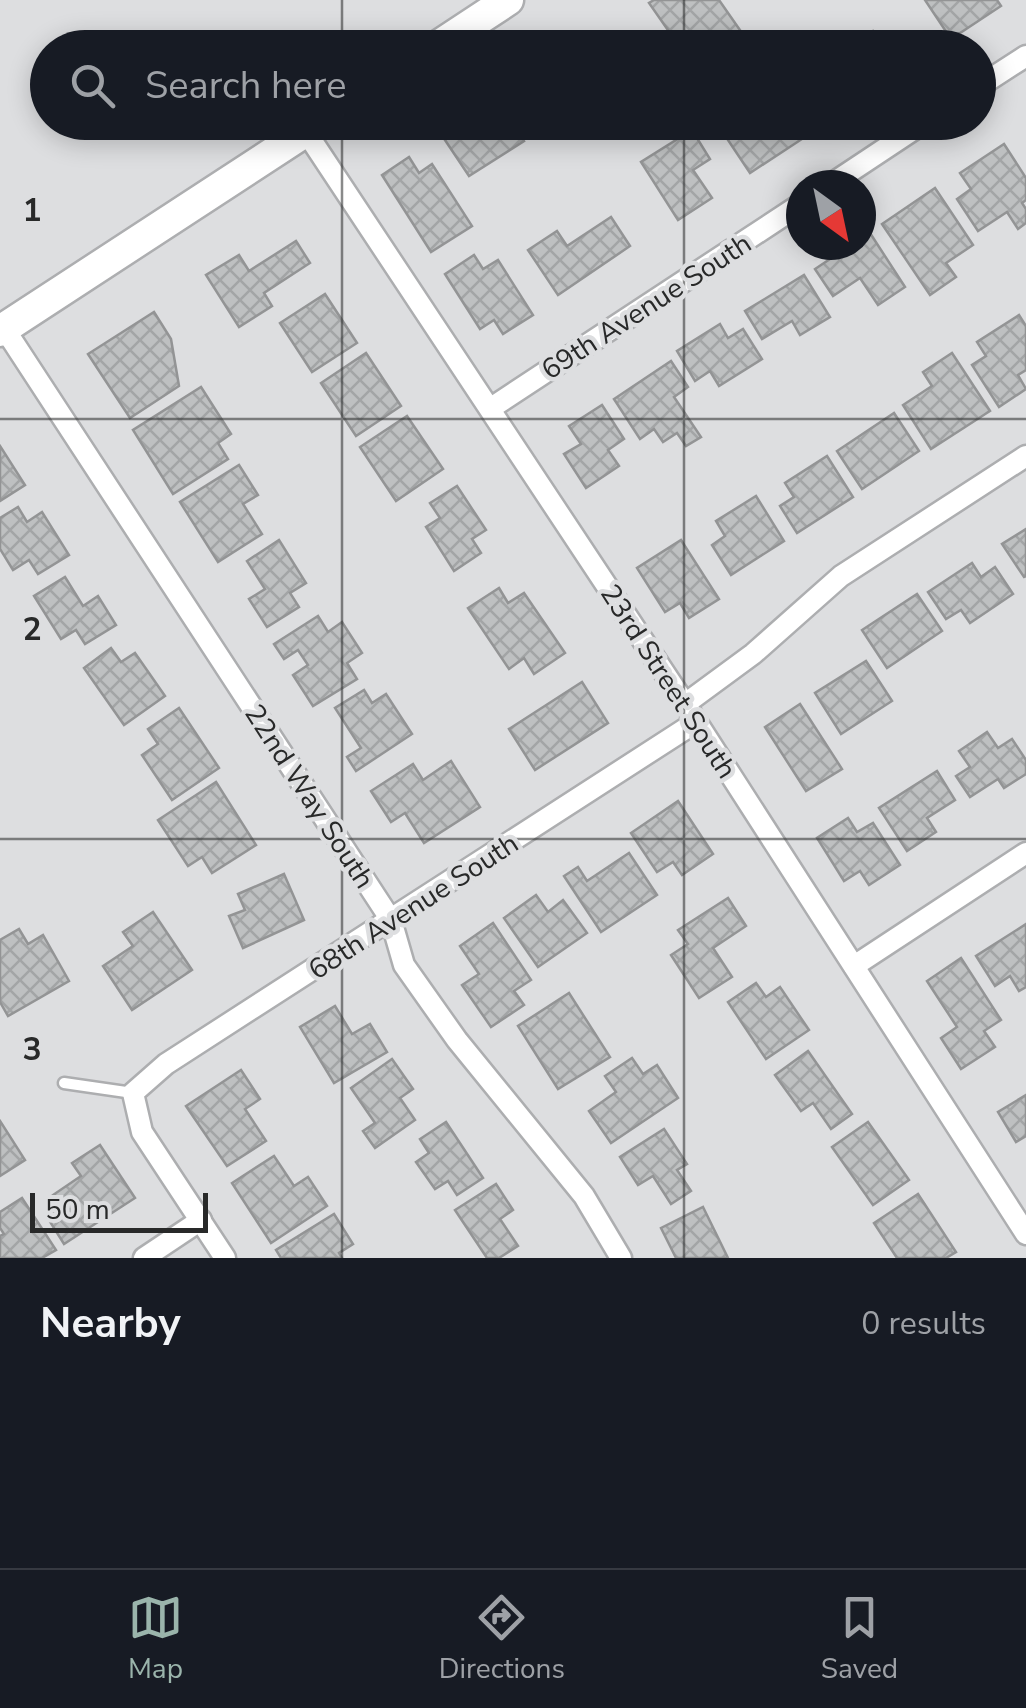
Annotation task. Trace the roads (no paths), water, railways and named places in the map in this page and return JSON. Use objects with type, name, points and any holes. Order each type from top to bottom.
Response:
[{"type":"street","points":[[462,30],[508,0]]},
{"type":"street","points":[[996,75],[1026,56]]},
{"type":"street","points":[[2,329],[293,140]]},
{"type":"street","name":"23rd Street South","points":[[321,140],[1026,1234]]},
{"type":"street","points":[[853,170],[898,140]]},
{"type":"street","name":"69th Avenue South","points":[[491,408],[786,214]]},
{"type":"street","name":"22nd Way South","points":[[2,329],[391,920],[404,965],[457,1040],[584,1196],[620,1258]]},
{"type":"street","name":"68th Avenue South","points":[[133,1093],[166,1064],[391,920],[690,713],[841,576],[1026,456]]},
{"type":"street","points":[[854,966],[1026,853]]},
{"type":"street","points":[[133,1093],[142,1132],[225,1258]]},
{"type":"street","points":[[144,1258],[201,1220]]},
{"type":"lane","points":[[64,1083],[133,1093]]}]
